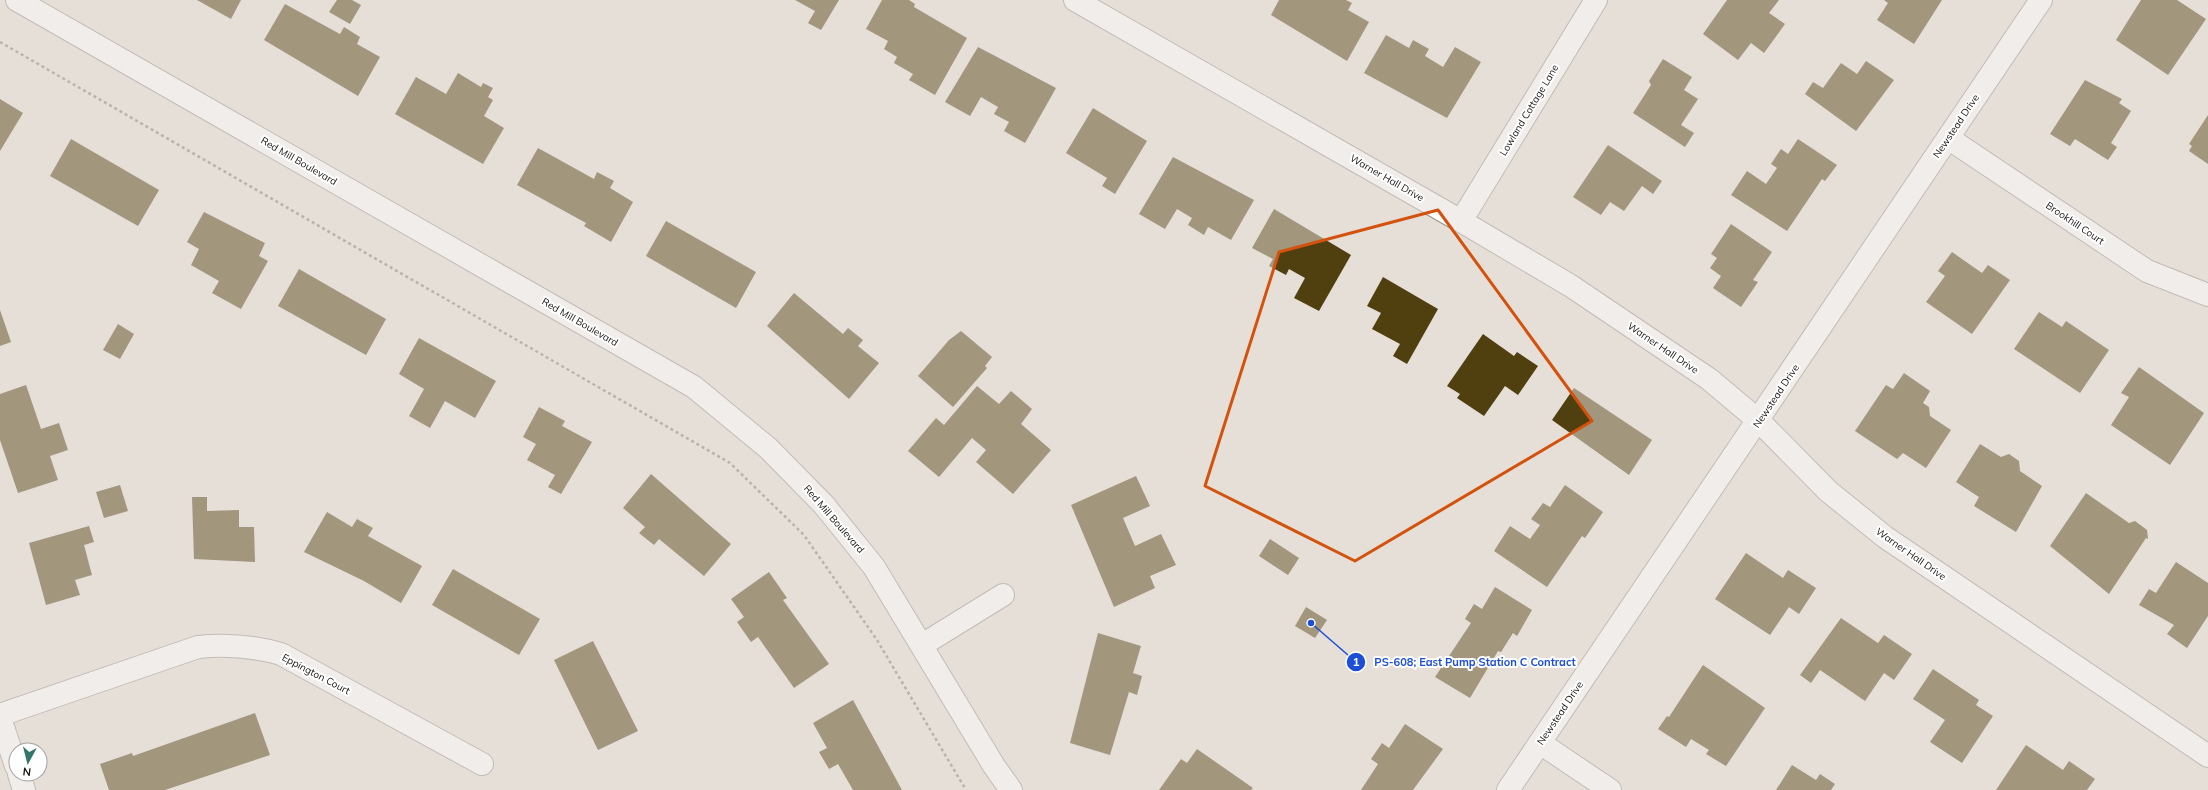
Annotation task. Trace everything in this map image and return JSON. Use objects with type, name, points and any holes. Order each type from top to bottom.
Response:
[{"type":"street","name":"Red Mill Boulevard","points":[[17,0],[694,387],[768,448],[824,505],[874,567],[994,766],[1011,790]]},
{"type":"street","name":"Warner Hall Drive","points":[[1075,0],[1461,221],[1571,286],[1709,379],[1759,420],[1828,491],[1884,537],[2208,756]]},
{"type":"street","name":"Lowland Cottage Lane","points":[[1461,221],[1596,0]]},
{"type":"street","name":"Newstead Drive","points":[[1508,790],[2041,0]]},
{"type":"street","name":"Brookhill Court","points":[[1948,138],[2147,271],[2208,295]]},
{"type":"street","points":[[922,645],[1003,595]]},
{"type":"street","name":"Eppington Court","points":[[0,715],[198,647],[224,644],[256,647],[281,654],[482,764]]},
{"type":"street","points":[[0,718],[8,742]]},
{"type":"street","points":[[1540,743],[1610,790]]},
{"type":"path","points":[[0,42],[730,463],[804,536],[876,640],[966,790]]},
{"type":"highlighted area","points":[[1438,210],[1592,421],[1355,561],[1205,486],[1279,252]]},
{"type":"building","points":[[197,0],[241,0],[231,19]]},
{"type":"building","points":[[337,0],[352,0],[361,5],[350,24],[329,12]]},
{"type":"building","points":[[795,0],[839,0],[821,30],[808,23],[815,11]]},
{"type":"building","points":[[882,0],[909,0],[915,4],[914,7],[967,38],[935,95],[909,80],[913,74],[894,63],[897,57],[884,49],[888,41],[866,29]]},
{"type":"building","points":[[1279,0],[1346,0],[1352,3],[1348,10],[1369,22],[1347,61],[1271,15]]},
{"type":"building","points":[[1727,0],[1779,0],[1769,13],[1785,24],[1764,53],[1751,43],[1738,60],[1703,34]]},
{"type":"building","points":[[1884,0],[1942,0],[1914,44],[1877,20],[1888,3]]},
{"type":"building","points":[[2141,0],[2177,0],[2206,19],[2168,75],[2116,40]]},
{"type":"building","points":[[285,4],[340,34],[344,27],[360,37],[357,44],[380,57],[358,96],[264,40]]},
{"type":"building","points":[[1386,35],[1409,48],[1413,40],[1429,49],[1425,56],[1443,67],[1455,47],[1481,62],[1447,118],[1364,73]]},
{"type":"building","points":[[978,47],[1056,88],[1025,143],[1004,131],[1009,122],[994,114],[998,107],[981,97],[970,116],[945,102]]},
{"type":"building","points":[[1663,59],[1692,77],[1684,90],[1698,99],[1681,125],[1694,133],[1685,147],[1633,113],[1651,85],[1649,81]]},
{"type":"building","points":[[1866,61],[1894,80],[1856,131],[1805,94],[1813,82],[1823,88],[1841,63],[1857,74]]},
{"type":"building","points":[[458,73],[481,87],[483,83],[493,88],[488,97],[493,100],[484,116],[504,128],[483,164],[395,114],[416,77],[446,94]]},
{"type":"building","points":[[2085,80],[2122,99],[2119,103],[2131,111],[2111,143],[2117,147],[2108,160],[2075,139],[2070,146],[2050,134]]},
{"type":"building","points":[[0,99],[23,113],[0,151]]},
{"type":"building","points":[[1093,108],[1147,141],[1115,194],[1102,186],[1107,178],[1066,153]]},
{"type":"building","points":[[2208,115],[2208,164],[2189,151],[2192,146],[2189,144]]},
{"type":"building","points":[[71,139],[159,190],[138,226],[50,176]]},
{"type":"building","points":[[1798,139],[1837,165],[1825,181],[1822,179],[1787,231],[1731,195],[1747,171],[1766,184],[1777,168],[1771,164],[1781,149],[1788,154]]},
{"type":"building","points":[[1608,145],[1662,181],[1653,194],[1642,186],[1624,211],[1610,202],[1601,215],[1573,197]]},
{"type":"building","points":[[538,148],[594,179],[597,172],[614,181],[610,188],[633,202],[611,242],[584,226],[586,223],[517,185]]},
{"type":"building","points":[[1173,157],[1254,200],[1231,240],[1208,227],[1204,235],[1188,225],[1192,218],[1177,209],[1165,229],[1139,214]]},
{"type":"building","points":[[1274,209],[1351,255],[1319,311],[1294,298],[1305,278],[1289,269],[1286,275],[1269,266],[1273,259],[1252,248]]},
{"type":"building","points":[[204,212],[265,243],[259,256],[268,261],[241,309],[212,293],[219,281],[191,265],[199,249],[187,242]]},
{"type":"building","points":[[666,221],[756,272],[736,308],[646,256]]},
{"type":"building","points":[[1731,224],[1772,252],[1753,280],[1758,282],[1741,307],[1713,288],[1721,276],[1710,268],[1717,258],[1711,254]]},
{"type":"building","points":[[1952,252],[1982,273],[1988,265],[2010,280],[1972,334],[1926,302],[1945,276],[1938,271]]},
{"type":"building","points":[[299,269],[386,319],[366,355],[278,306]]},
{"type":"building","points":[[1383,277],[1438,309],[1407,364],[1393,356],[1400,344],[1372,329],[1381,313],[1367,306]]},
{"type":"building","points":[[794,293],[843,334],[848,328],[863,340],[858,346],[879,363],[849,399],[767,326]]},
{"type":"building","points":[[0,310],[11,342],[0,346]]},
{"type":"building","points":[[2039,312],[2062,327],[2066,321],[2109,350],[2080,393],[2014,349]]},
{"type":"building","points":[[118,324],[134,334],[120,359],[103,350]]},
{"type":"building","points":[[961,331],[992,357],[985,366],[987,368],[953,407],[918,376],[949,340]]},
{"type":"building","points":[[1483,334],[1514,356],[1517,352],[1538,366],[1518,395],[1505,386],[1484,416],[1457,398],[1460,394],[1447,386]]},
{"type":"building","points":[[419,338],[496,381],[475,418],[445,401],[430,428],[409,416],[424,389],[399,374]]},
{"type":"building","points":[[2139,367],[2204,413],[2170,465],[2111,425],[2129,397],[2121,393]]},
{"type":"building","points":[[1904,373],[1930,391],[1923,403],[1929,407],[1930,416],[1951,430],[1926,468],[1903,453],[1897,459],[1855,431],[1886,385],[1893,389]]},
{"type":"building","points":[[26,385],[41,429],[59,423],[68,450],[50,456],[58,480],[18,493],[0,440],[0,394]]},
{"type":"building","points":[[977,386],[999,404],[1011,391],[1032,409],[1021,424],[1051,450],[1013,494],[976,462],[986,450],[972,438],[939,477],[908,451],[936,418],[944,425]]},
{"type":"building","points":[[1574,388],[1652,440],[1629,475],[1552,420]]},
{"type":"building","points":[[539,407],[565,421],[562,426],[592,442],[561,494],[548,487],[555,475],[527,460],[536,444],[523,437]]},
{"type":"building","points":[[1980,444],[2001,457],[2009,454],[2019,461],[2020,471],[2042,486],[2016,532],[1974,506],[1979,497],[1956,482]]},
{"type":"building","points":[[651,474],[731,544],[704,576],[659,539],[654,545],[639,533],[645,527],[623,508]]},
{"type":"building","points":[[1136,476],[1150,506],[1123,518],[1135,546],[1161,534],[1176,565],[1150,576],[1155,588],[1114,607],[1071,505]]},
{"type":"building","points":[[120,485],[128,511],[104,518],[96,492]]},
{"type":"building","points":[[1565,485],[1603,512],[1585,538],[1582,536],[1547,587],[1494,551],[1510,526],[1530,539],[1540,525],[1531,519],[1543,503],[1550,507]]},
{"type":"building","points":[[2086,493],[2129,523],[2135,521],[2147,530],[2148,539],[2146,538],[2109,594],[2050,546]]},
{"type":"building","points":[[192,497],[207,497],[207,511],[239,510],[239,527],[254,527],[255,562],[194,559]]},
{"type":"building","points":[[327,512],[352,527],[357,519],[373,528],[368,536],[422,566],[401,603],[364,581],[304,552]]},
{"type":"building","points":[[89,526],[94,542],[84,545],[92,575],[75,580],[80,595],[46,605],[29,543]]},
{"type":"building","points":[[1270,539],[1299,558],[1288,575],[1259,556]]},
{"type":"building","points":[[1746,553],[1783,578],[1788,570],[1816,588],[1799,614],[1789,607],[1770,635],[1715,599]]},
{"type":"building","points":[[2176,562],[2208,583],[2208,616],[2187,648],[2167,634],[2174,625],[2139,605],[2149,589],[2156,593]]},
{"type":"building","points":[[453,569],[540,619],[519,655],[432,605]]},
{"type":"building","points":[[769,572],[787,598],[783,600],[829,664],[794,688],[758,637],[751,642],[737,622],[744,617],[731,599]]},
{"type":"building","points":[[1495,587],[1532,610],[1517,636],[1513,633],[1501,652],[1498,651],[1470,698],[1435,677],[1471,623],[1465,619],[1474,604],[1482,609]]},
{"type":"building","points":[[1306,607],[1327,620],[1315,638],[1295,626]]},
{"type":"building","points":[[1841,618],[1878,643],[1884,635],[1912,654],[1894,680],[1884,673],[1865,701],[1820,670],[1811,683],[1800,675]]},
{"type":"building","points":[[1098,633],[1141,646],[1133,673],[1142,676],[1137,695],[1129,692],[1110,755],[1070,743]]},
{"type":"building","points":[[593,641],[638,731],[598,750],[554,660]]},
{"type":"building","points":[[1703,665],[1765,708],[1726,766],[1706,754],[1709,750],[1691,739],[1686,747],[1658,729],[1667,716],[1669,717]]},
{"type":"building","points":[[1933,669],[1979,700],[1976,705],[1993,716],[1962,763],[1930,742],[1945,720],[1913,699]]},
{"type":"building","points":[[853,700],[902,790],[853,790],[838,764],[829,769],[819,752],[827,748],[813,723]]},
{"type":"building","points":[[255,713],[270,755],[165,790],[109,790],[100,764],[132,753],[133,756]]},
{"type":"building","points":[[1405,724],[1443,749],[1413,790],[1361,790],[1378,764],[1371,759],[1382,743],[1389,748]]},
{"type":"building","points":[[2026,745],[2063,770],[2069,761],[2095,779],[2087,790],[1996,790]]},
{"type":"building","points":[[1197,749],[1253,788],[1251,790],[1159,790],[1181,759],[1187,763]]},
{"type":"building","points":[[1792,765],[1816,780],[1820,774],[1835,784],[1831,790],[1776,790]]},
{"type":"place","name":"PS-608; East Pump Station C Contract","points":[[1311,623]]}]
